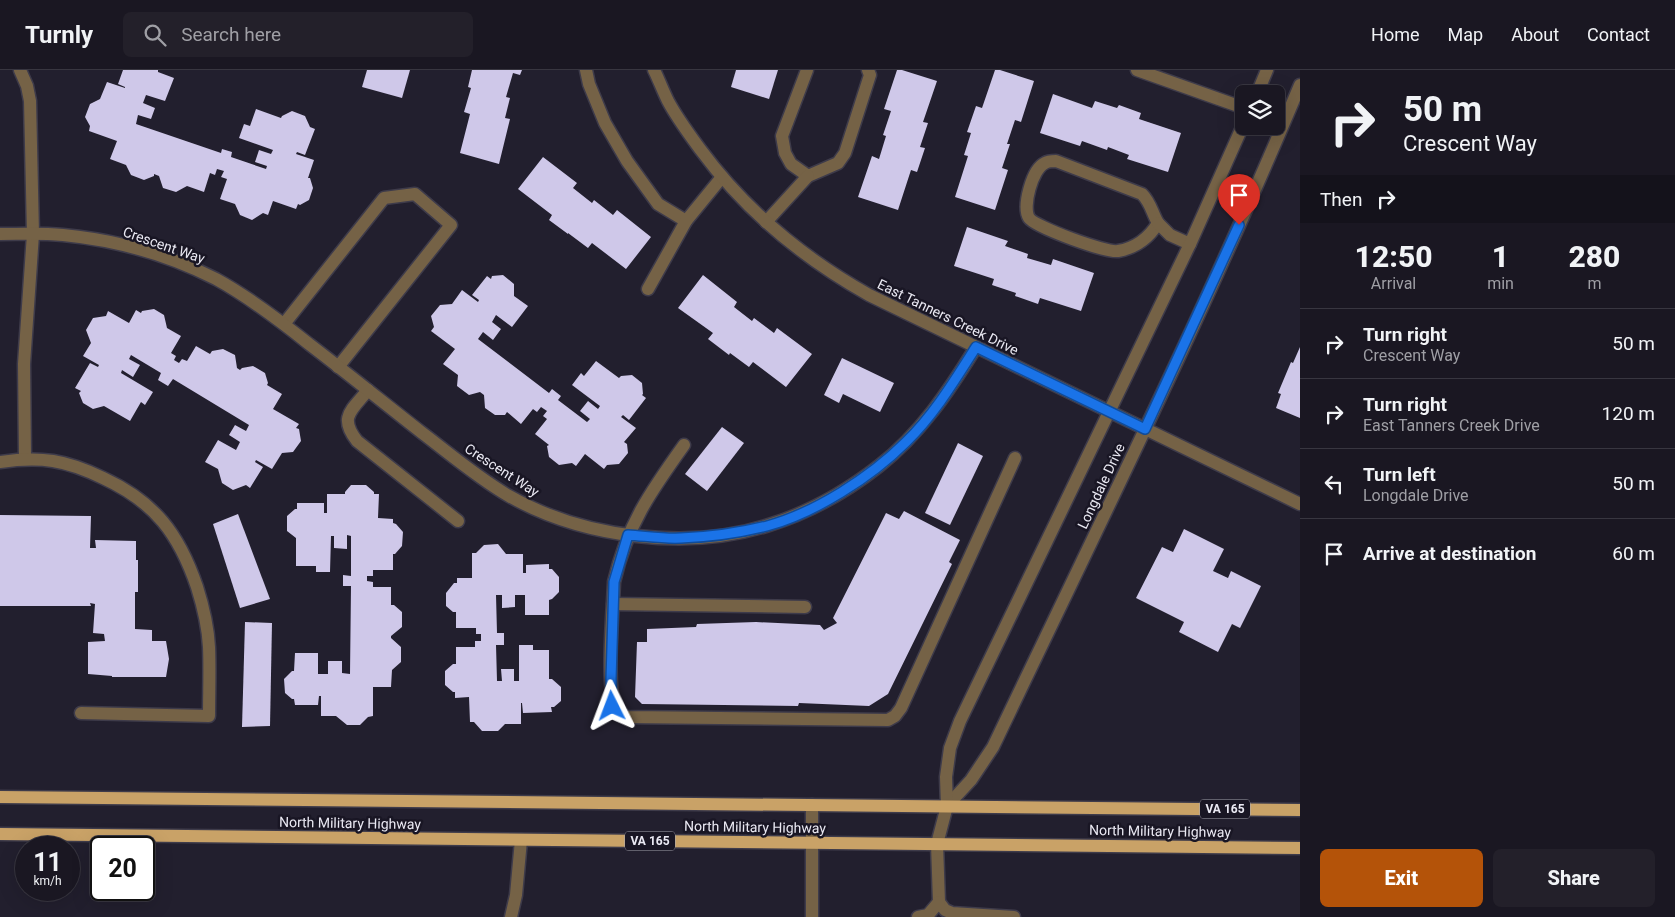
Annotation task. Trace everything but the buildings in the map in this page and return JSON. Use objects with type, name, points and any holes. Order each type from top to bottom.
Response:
[{"type":"main road","name":"North Military Highway","points":[[0,797],[1300,810]]},
{"type":"main road","name":"North Military Highway","points":[[0,834],[1300,848]]},
{"type":"street","points":[[20,70],[27,86],[30,101],[33,234],[24,364],[25,458]]},
{"type":"street","points":[[586,70],[589,84],[605,123],[627,161],[658,204],[686,221]]},
{"type":"street","name":"East Tanners Creek Drive","points":[[654,70],[668,102],[683,127],[722,177],[766,222],[802,253],[849,284],[1300,504]]},
{"type":"street","points":[[807,70],[782,136],[785,153],[791,164],[808,176]]},
{"type":"street","points":[[766,222],[808,176],[838,163],[845,152],[870,75],[868,70]]},
{"type":"street","points":[[1137,70],[1235,105]]},
{"type":"street","points":[[1261,85],[1267,70]]},
{"type":"street","name":"Longdale Drive","points":[[947,806],[971,780],[994,747],[1145,429],[1263,173],[1300,84]]},
{"type":"street","name":"Longdale Drive","points":[[939,902],[937,844],[947,806],[946,777],[950,748],[960,721],[1190,244],[1239,135]]},
{"type":"street","points":[[1158,223],[1144,239],[1129,248],[1115,252],[1038,226],[1029,219],[1025,209],[1034,172],[1045,163],[1056,161],[1142,194],[1149,201],[1158,223],[1170,235],[1190,244]]},
{"type":"street","points":[[648,289],[686,221],[722,177]]},
{"type":"street","points":[[284,324],[384,198],[415,194],[451,225],[338,366]]},
{"type":"street","name":"Crescent Way","points":[[0,234],[63,235],[112,242],[160,256],[212,277],[245,295],[461,463],[508,495],[535,509],[579,525],[628,535],[679,538],[724,535],[769,525],[802,512],[842,492],[879,466],[907,441],[948,392],[976,347]]},
{"type":"street","points":[[368,390],[347,416],[347,425],[351,433],[357,441],[458,521]]},
{"type":"street","points":[[684,445],[650,493],[628,535],[614,582],[612,706],[617,714],[627,717],[888,720],[895,716],[902,708],[1015,458]]},
{"type":"street","points":[[0,462],[25,458],[53,460],[82,468],[115,484],[142,502],[166,525],[178,542],[188,562],[203,607],[209,645],[209,716],[81,713]]},
{"type":"street","points":[[613,604],[805,607]]},
{"type":"street","points":[[812,805],[812,917]]},
{"type":"street","points":[[512,917],[522,840]]},
{"type":"street","points":[[918,917],[928,915],[939,902],[945,910],[952,913],[1014,917]]},
{"type":"route","points":[[612,706],[614,582],[628,535],[679,538],[724,535],[769,525],[802,512],[842,492],[879,466],[907,441],[948,392],[976,347],[1145,429],[1239,225]]}]
